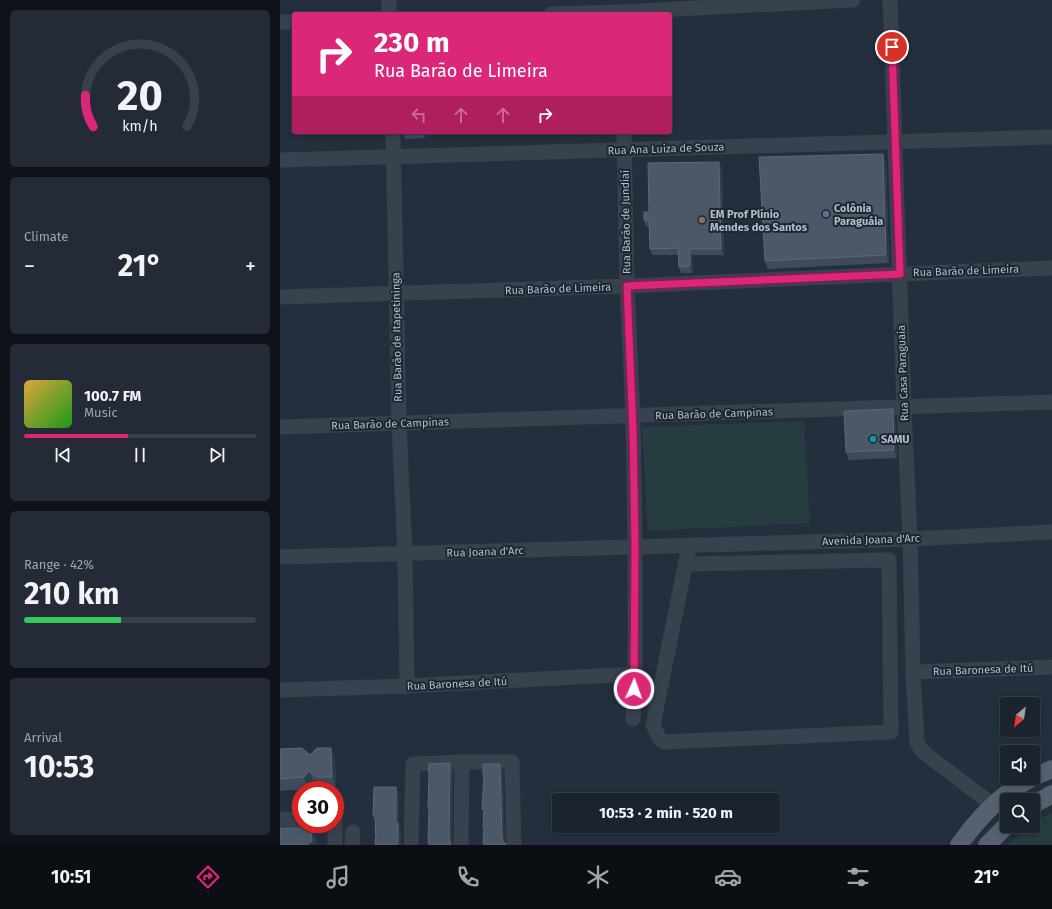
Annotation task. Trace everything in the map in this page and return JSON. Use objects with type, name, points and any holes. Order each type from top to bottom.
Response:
[{"type":"main road","points":[[1040,774],[1052,769]]},
{"type":"main road","points":[[959,845],[977,821],[993,805],[1011,790],[1020,785]]},
{"type":"main road","points":[[1040,801],[1052,794]]},
{"type":"main road","points":[[987,845],[1000,832]]},
{"type":"street","points":[[389,0],[389,12]]},
{"type":"street","points":[[578,12],[619,9],[853,0]]},
{"type":"street","name":"Rua Casa Paraguaia","points":[[890,0],[917,743],[923,752],[993,805]]},
{"type":"street","points":[[280,22],[292,22]]},
{"type":"street","name":"Rua Barão de Itapetininga","points":[[393,134],[399,424],[405,554],[407,686]]},
{"type":"street","name":"Rua Barão de Jundiaí","points":[[624,134],[627,286],[633,416],[635,547],[635,674],[633,720]]},
{"type":"street","name":"Rua Ana Luiza de Souza","points":[[280,160],[1052,137]]},
{"type":"street","name":"Rua Barão de Limeira","points":[[280,297],[627,286],[1052,268]]},
{"type":"street","name":"Rua Barão de Campinas","points":[[280,427],[1052,402]]},
{"type":"street","name":"Avenida Joana d'Arc","points":[[689,546],[1052,532]]},
{"type":"street","points":[[686,564],[889,560],[891,732],[664,742],[660,739],[653,725],[689,546]]},
{"type":"street","name":"Rua Joana d'Arc","points":[[280,558],[689,546]]},
{"type":"street","name":"Rua Baronesa de Itú","points":[[914,672],[1052,668]]},
{"type":"street","name":"Rua Baronesa de Itú","points":[[280,690],[407,686],[635,674]]},
{"type":"street","points":[[461,845],[462,762]]},
{"type":"street","points":[[411,845],[413,764],[462,762],[512,762],[514,845]]},
{"type":"street","points":[[280,819],[292,820]]},
{"type":"street","points":[[335,833],[335,845]]},
{"type":"green space","points":[[804,421],[810,523],[648,531],[642,427]]},
{"type":"green space","points":[[1052,813],[1052,845],[1008,845],[1022,833],[1040,833],[1040,819]]},
{"type":"building","name":"Colônia Paraguáia","points":[[883,154],[886,255],[765,261],[759,157]]},
{"type":"building","points":[[719,162],[721,249],[690,249],[690,266],[679,267],[678,248],[650,249],[649,220],[644,220],[644,212],[649,212],[648,163]]},
{"type":"building","name":"SAMU","points":[[893,409],[894,450],[846,452],[844,411]]},
{"type":"building","points":[[302,748],[310,755],[317,748],[331,748],[332,777],[318,777],[309,771],[304,777],[280,779],[280,749]]},
{"type":"building","points":[[450,763],[449,837],[451,845],[429,845],[429,764]]},
{"type":"building","points":[[483,764],[500,764],[502,837],[506,845],[484,845],[483,843]]},
{"type":"building","points":[[374,787],[396,787],[396,823],[398,823],[398,845],[375,845],[376,816],[373,816]]},
{"type":"building","points":[[280,828],[292,828],[292,833],[311,833],[312,841],[307,845],[280,845]]},
{"type":"place","name":"Colônia Paraguáia","points":[[826,214]]},
{"type":"place","name":"EM Prof Plínio Mendes dos Santos","points":[[702,220]]},
{"type":"place","name":"SAMU","points":[[873,439]]},
{"type":"route","points":[[634,689],[635,547],[633,416],[627,286],[900,274],[892,47]]}]
